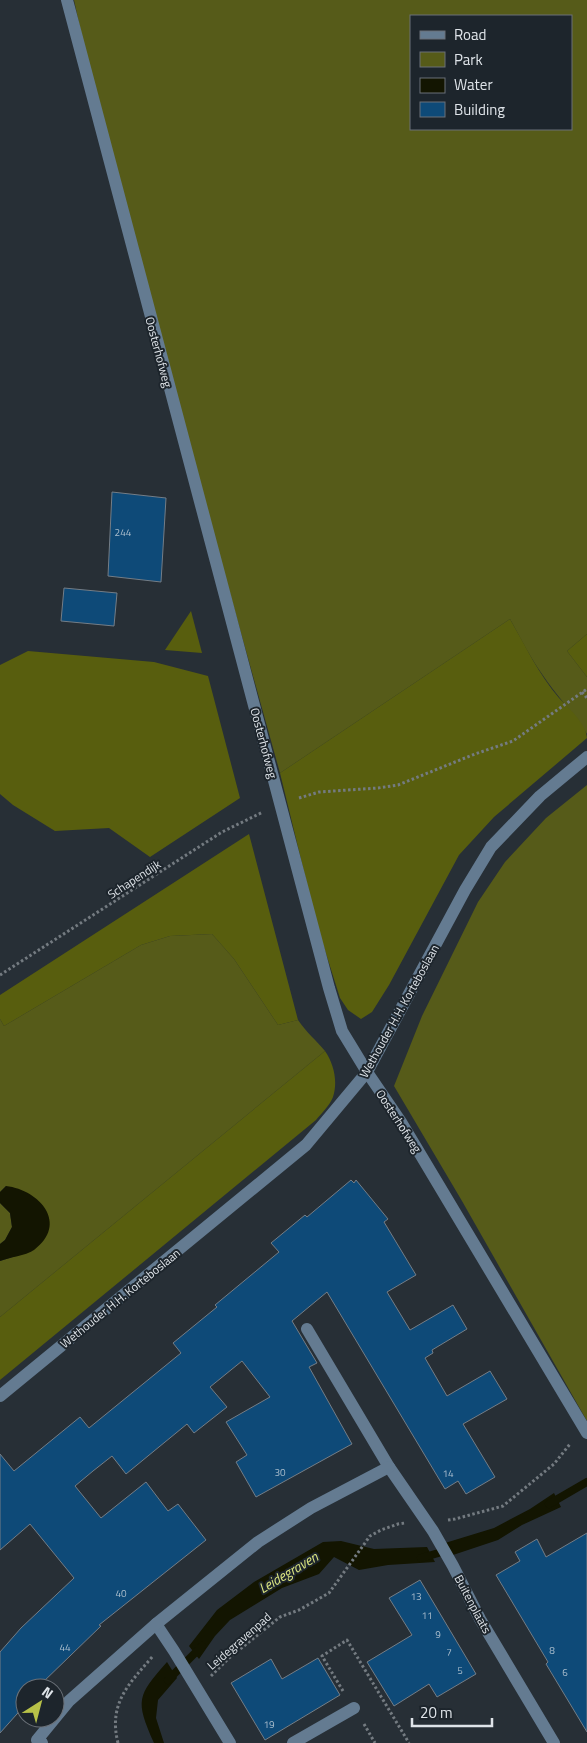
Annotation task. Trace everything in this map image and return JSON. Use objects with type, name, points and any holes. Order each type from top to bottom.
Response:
[{"type":"street","name":"Oosterhofweg","points":[[67,0],[342,1031],[401,1122],[585,1429]]},
{"type":"street","name":"Wethouder H.H. Korteboslaan","points":[[0,1396],[306,1145],[367,1072],[465,890],[491,847],[540,796],[587,757]]},
{"type":"street","name":"Buitenplaats","points":[[307,1329],[389,1467],[430,1526],[480,1619],[554,1743]]},
{"type":"street","points":[[42,1743],[37,1740],[69,1701],[156,1624],[258,1542],[311,1508],[389,1467]]},
{"type":"street","points":[[156,1624],[197,1687],[230,1743]]},
{"type":"street","points":[[293,1743],[354,1708]]},
{"type":"path","name":"Schapendijk","points":[[0,975],[222,832],[280,802],[319,792],[398,785],[513,741],[587,689]]},
{"type":"path","points":[[582,692],[587,698]]},
{"type":"path","name":"Leidegravenpad","points":[[197,1687],[229,1658],[280,1617],[299,1610],[329,1592],[370,1536],[398,1524],[430,1526],[503,1506],[554,1464],[585,1429]]},
{"type":"path","points":[[347,1640],[409,1743]]},
{"type":"path","points":[[118,1743],[114,1728],[116,1708],[129,1684],[170,1645]]},
{"type":"green space","points":[[74,0],[587,0],[587,634],[567,651],[587,677],[587,734],[547,682],[510,619],[280,773],[106,148]]},
{"type":"green space","points":[[191,611],[202,653],[165,650]]},
{"type":"green space","points":[[510,619],[545,680],[581,722],[587,738],[494,817],[459,855],[389,985],[372,1012],[361,1019],[348,1010],[340,998],[317,925],[280,773]]},
{"type":"green space","points":[[587,634],[587,677],[567,651]]},
{"type":"green space","points":[[28,651],[154,662],[208,676],[240,798],[150,857],[109,828],[55,831],[13,805],[0,794],[0,665]]},
{"type":"green space","points":[[587,785],[587,1421],[462,1201],[394,1086],[422,1016],[478,902],[505,862],[546,818]]},
{"type":"green space","points":[[249,834],[298,1020],[278,1025],[234,959],[212,934],[170,936],[141,945],[4,1026],[0,1019],[0,995]]},
{"type":"green space","points":[[212,934],[234,959],[278,1025],[298,1020],[325,1051],[0,1317],[0,1261],[32,1251],[6,1186],[0,1192],[0,1019],[4,1026],[141,945],[170,936]]},
{"type":"green space","points":[[325,1051],[331,1062],[335,1085],[330,1103],[316,1120],[0,1380],[0,1317]]},
{"type":"green space","points":[[0,1203],[10,1213],[12,1227],[5,1240],[0,1244]]},
{"type":"water","points":[[6,1186],[30,1194],[39,1201],[46,1210],[49,1219],[49,1230],[44,1240],[34,1250],[0,1261],[0,1244],[5,1240],[12,1227],[10,1213],[0,1203],[0,1192]]},
{"type":"water","points":[[554,1493],[561,1507],[522,1525],[498,1540],[453,1555],[445,1543],[494,1528],[530,1509]]},
{"type":"water","points":[[341,1541],[374,1549],[427,1547],[435,1562],[388,1565],[359,1570],[334,1557],[319,1574],[282,1588],[230,1620],[215,1636],[199,1659],[189,1646],[217,1610],[254,1582],[323,1542]]},
{"type":"water","points":[[167,1662],[177,1678],[158,1700],[156,1718],[164,1743],[154,1743],[144,1717],[142,1699],[150,1683]]},
{"type":"building","points":[[112,492],[166,498],[161,582],[108,576]]},
{"type":"building","points":[[64,588],[117,593],[114,626],[61,621]]},
{"type":"building","points":[[351,1180],[354,1183],[356,1180],[388,1219],[384,1222],[416,1275],[387,1292],[410,1330],[453,1305],[467,1329],[432,1350],[433,1353],[425,1358],[447,1396],[490,1371],[507,1399],[463,1424],[495,1477],[466,1494],[458,1481],[445,1489],[327,1292],[292,1321],[317,1363],[309,1367],[352,1444],[256,1497],[236,1462],[247,1455],[226,1422],[270,1397],[242,1361],[210,1387],[227,1407],[194,1433],[187,1424],[126,1474],[112,1456],[93,1471],[75,1486],[101,1518],[146,1482],[168,1511],[178,1504],[206,1540],[99,1625],[101,1626],[47,1678],[15,1678],[15,1716],[0,1733],[0,1652],[21,1628],[74,1578],[30,1524],[0,1550],[0,1454],[14,1471],[80,1417],[89,1428],[181,1353],[173,1343],[279,1252],[271,1243],[305,1215],[307,1217]]},
{"type":"building","points":[[587,1533],[587,1732],[496,1575],[520,1561],[515,1552],[537,1539],[546,1557]]},
{"type":"building","points":[[420,1580],[476,1674],[437,1697],[429,1684],[394,1706],[367,1662],[412,1635],[389,1598]]},
{"type":"building","points":[[318,1658],[340,1695],[265,1740],[231,1683],[271,1659],[282,1679]]},
{"type":"waterway","name":"Leidegraven","points":[[549,1504],[587,1482]]},
{"type":"waterway","name":"Leidegraven","points":[[421,1558],[449,1550]]},
{"type":"waterway","name":"Leidegraven","points":[[168,1680],[202,1646]]}]
